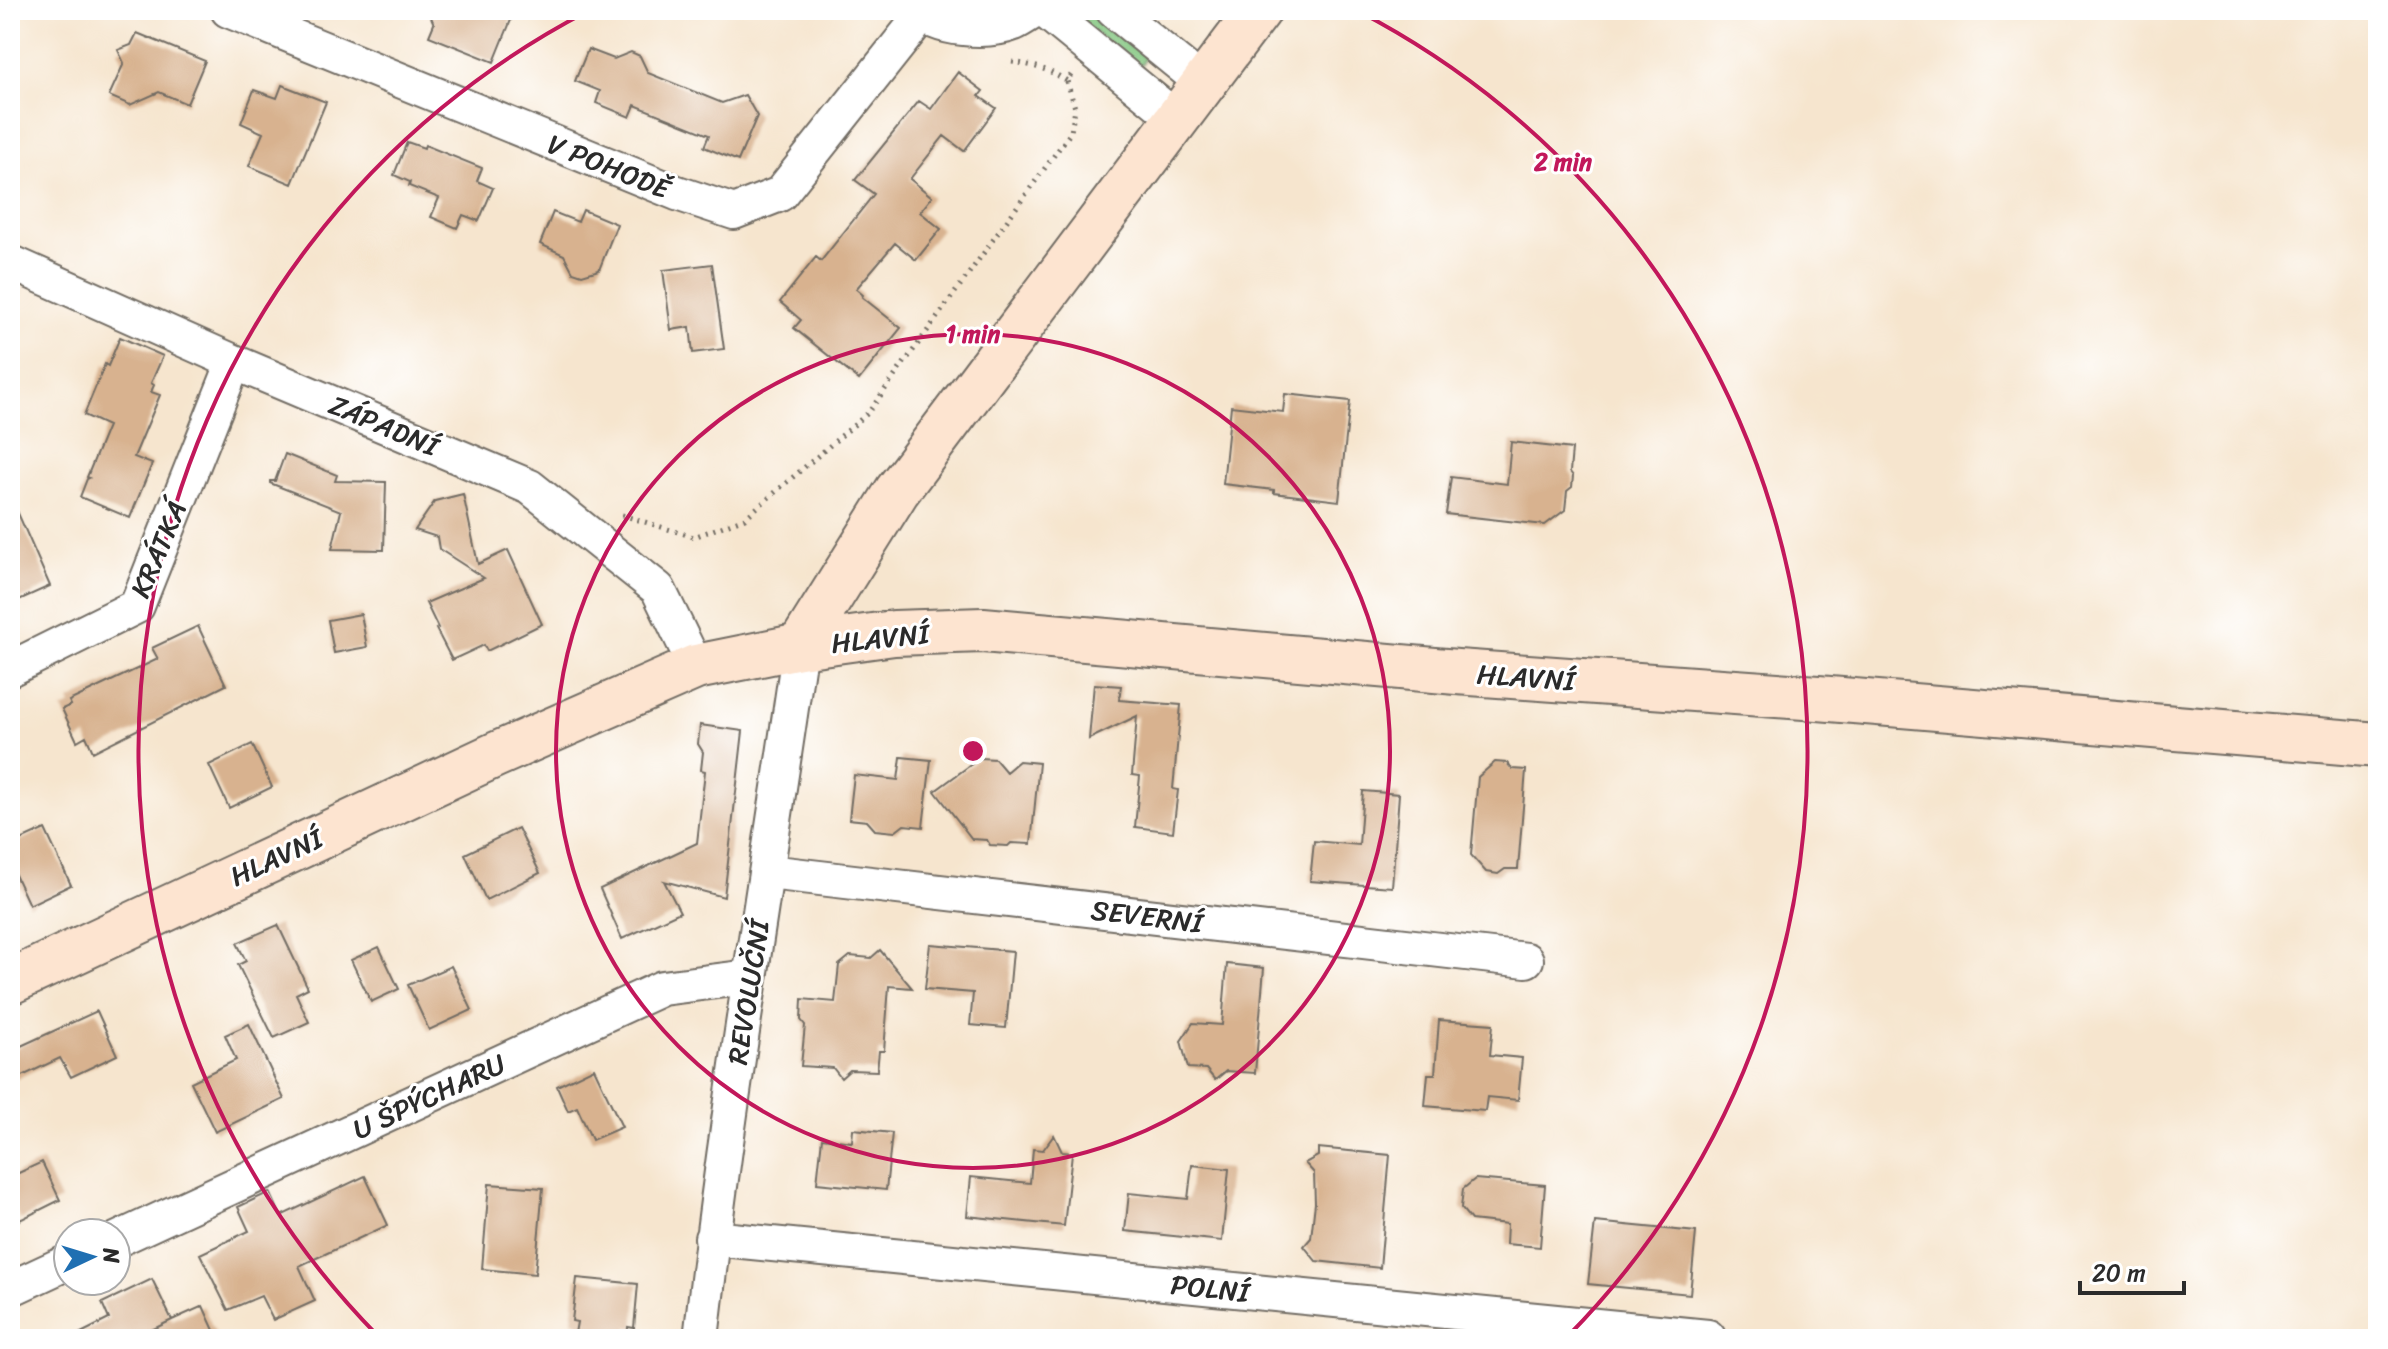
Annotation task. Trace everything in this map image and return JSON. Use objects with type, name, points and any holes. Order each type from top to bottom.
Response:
[{"type":"street","name":"V POHODĚ","points":[[228,10],[677,193],[734,212],[780,194],[920,12]]},
{"type":"street","points":[[920,12],[949,26],[981,30],[1013,24],[1036,10]]},
{"type":"street","points":[[1044,10],[1176,118]]},
{"type":"street","points":[[1113,10],[1203,83]]},
{"type":"street","points":[[800,646],[897,491],[1259,10]]},
{"type":"street","name":"ZÁPADNÍ","points":[[10,262],[234,362],[530,487],[658,589],[696,667]]},
{"type":"street","name":"KRÁTKÁ","points":[[10,669],[137,606],[234,362]]},
{"type":"street","name":"HLAVNÍ","points":[[10,982],[480,762],[696,667],[800,646],[894,633],[983,630],[1457,672],[1818,698],[2378,745]]},
{"type":"street","name":"REVOLUČNÍ","points":[[701,1339],[749,977],[768,872],[800,646]]},
{"type":"street","name":"SEVERNÍ","points":[[768,872],[1526,960]]},
{"type":"street","name":"U ŠPÝCHARU","points":[[132,1233],[662,988],[749,977]]},
{"type":"street","name":"POLNÍ","points":[[712,1238],[1708,1337]]},
{"type":"street","points":[[10,1289],[52,1269]]},
{"type":"path","points":[[620,514],[694,537],[745,518],[868,413],[1071,132],[1075,108],[1067,81],[1075,69]]},
{"type":"green space","points":[[1073,10],[1087,10],[1143,54],[1145,59],[1139,67],[1072,15]]},
{"type":"building","points":[[428,10],[515,10],[494,62],[429,36],[434,24]]},
{"type":"building","points":[[137,33],[205,61],[187,104],[159,92],[130,105],[109,96],[124,63],[118,50],[131,45]]},
{"type":"building","points":[[588,49],[614,59],[631,52],[640,56],[648,73],[722,103],[745,95],[757,116],[738,161],[704,147],[709,135],[635,105],[630,117],[596,103],[600,91],[575,81]]},
{"type":"building","points":[[958,72],[983,91],[979,96],[996,108],[964,151],[944,136],[910,179],[932,197],[920,212],[941,229],[916,260],[895,243],[856,289],[901,328],[859,380],[794,328],[801,320],[780,302],[816,257],[821,261],[874,194],[855,180],[919,101],[931,109]]},
{"type":"building","points":[[282,85],[326,102],[292,184],[249,166],[263,133],[241,123],[254,90],[277,98]]},
{"type":"building","points":[[407,142],[424,148],[425,145],[482,168],[477,181],[493,188],[479,221],[463,215],[457,228],[431,217],[439,198],[409,186],[410,182],[394,175]]},
{"type":"building","points":[[583,210],[617,224],[599,270],[582,275],[573,272],[564,255],[540,244],[553,212],[578,222]]},
{"type":"building","points":[[712,264],[724,349],[693,353],[690,327],[671,330],[663,270]]},
{"type":"building","points":[[120,337],[163,356],[151,383],[154,385],[151,392],[160,395],[134,457],[152,464],[130,518],[80,497],[108,426],[84,415]]},
{"type":"building","points":[[1285,394],[1350,401],[1339,501],[1223,484],[1231,406],[1283,412]]},
{"type":"building","points":[[1511,442],[1572,449],[1572,487],[1567,491],[1565,510],[1545,525],[1446,514],[1451,477],[1507,484]]},
{"type":"building","points":[[285,454],[337,475],[335,481],[386,482],[384,550],[332,549],[341,511],[270,483],[275,481]]},
{"type":"building","points":[[463,494],[478,564],[508,550],[542,624],[487,651],[484,645],[452,660],[426,603],[484,578],[439,549],[437,537],[415,530],[435,501]]},
{"type":"building","points":[[10,495],[50,586],[10,604]]},
{"type":"building","points":[[361,614],[367,647],[334,653],[328,620]]},
{"type":"building","points":[[198,626],[226,685],[93,752],[86,736],[77,741],[62,709],[71,705],[69,701],[158,659],[152,648]]},
{"type":"building","points":[[1094,684],[1121,686],[1119,700],[1181,705],[1173,789],[1178,790],[1173,832],[1135,827],[1140,776],[1132,775],[1137,716],[1089,739]]},
{"type":"building","points":[[700,725],[743,731],[724,897],[664,881],[680,912],[622,939],[600,889],[697,843],[705,771],[701,770],[703,752],[698,744]]},
{"type":"building","points":[[252,744],[272,787],[229,808],[209,765]]},
{"type":"building","points":[[901,757],[931,760],[923,827],[904,825],[895,832],[875,830],[867,821],[849,819],[854,775],[898,780]]},
{"type":"building","points":[[980,758],[995,759],[1006,772],[1019,761],[1039,763],[1031,844],[990,845],[987,840],[972,839],[935,791]]},
{"type":"building","points":[[1495,762],[1507,763],[1512,769],[1526,770],[1518,869],[1505,869],[1498,874],[1486,872],[1471,855],[1478,777]]},
{"type":"building","points":[[1363,791],[1399,794],[1392,887],[1310,881],[1314,841],[1359,845]]},
{"type":"building","points":[[518,828],[540,873],[486,900],[465,854]]},
{"type":"building","points":[[45,829],[71,885],[29,905],[10,864],[10,845]]},
{"type":"building","points":[[278,925],[308,988],[296,994],[309,1022],[274,1038],[238,965],[246,961],[237,943]]},
{"type":"building","points":[[930,944],[1013,951],[1006,1028],[970,1025],[973,993],[925,989]]},
{"type":"building","points":[[379,947],[399,989],[371,1002],[351,960]]},
{"type":"building","points":[[880,950],[912,988],[889,986],[884,1051],[879,1051],[877,1071],[850,1070],[841,1078],[833,1068],[801,1066],[805,1025],[801,1020],[802,999],[835,1002],[839,965],[850,956],[871,958]]},
{"type":"building","points":[[1227,964],[1264,968],[1255,1073],[1226,1071],[1215,1080],[1206,1069],[1188,1068],[1181,1041],[1193,1023],[1222,1025]]},
{"type":"building","points":[[451,966],[472,1010],[429,1030],[408,985]]},
{"type":"building","points":[[97,1011],[117,1055],[71,1077],[60,1058],[10,1082],[10,1051]]},
{"type":"building","points":[[1439,1020],[1493,1024],[1490,1055],[1522,1058],[1518,1100],[1487,1097],[1485,1111],[1425,1106],[1428,1074],[1435,1074]]},
{"type":"building","points":[[249,1024],[284,1099],[215,1132],[191,1082],[236,1060],[225,1035]]},
{"type":"building","points":[[594,1068],[622,1127],[592,1140],[577,1107],[568,1111],[557,1086]]},
{"type":"building","points":[[853,1129],[892,1133],[886,1190],[817,1183],[822,1138],[852,1142]]},
{"type":"building","points":[[1054,1135],[1062,1152],[1072,1153],[1064,1226],[967,1216],[971,1177],[1030,1183],[1033,1149],[1043,1150]]},
{"type":"building","points":[[1318,1148],[1390,1155],[1380,1268],[1316,1261],[1304,1246],[1311,1238],[1315,1203],[1314,1173],[1305,1163],[1318,1156]]},
{"type":"building","points":[[42,1162],[60,1200],[20,1220],[10,1199],[10,1177]]},
{"type":"building","points":[[1192,1165],[1229,1169],[1222,1241],[1125,1231],[1129,1193],[1188,1199]]},
{"type":"building","points":[[365,1176],[388,1225],[299,1266],[315,1301],[273,1320],[261,1296],[228,1310],[200,1254],[249,1231],[238,1207],[270,1192],[281,1216]]},
{"type":"building","points":[[1475,1179],[1545,1185],[1540,1247],[1506,1244],[1507,1224],[1471,1220],[1461,1208],[1463,1189]]},
{"type":"building","points":[[489,1184],[543,1188],[535,1274],[482,1269]]},
{"type":"building","points":[[1595,1222],[1696,1232],[1690,1294],[1588,1284]]},
{"type":"building","points":[[577,1278],[638,1284],[634,1328],[628,1327],[627,1339],[574,1339],[577,1322],[572,1321]]},
{"type":"building","points":[[152,1279],[172,1320],[133,1339],[69,1339],[109,1319],[102,1303],[114,1297],[132,1297],[132,1289]]},
{"type":"building","points":[[203,1306],[218,1339],[133,1339],[172,1320]]}]
